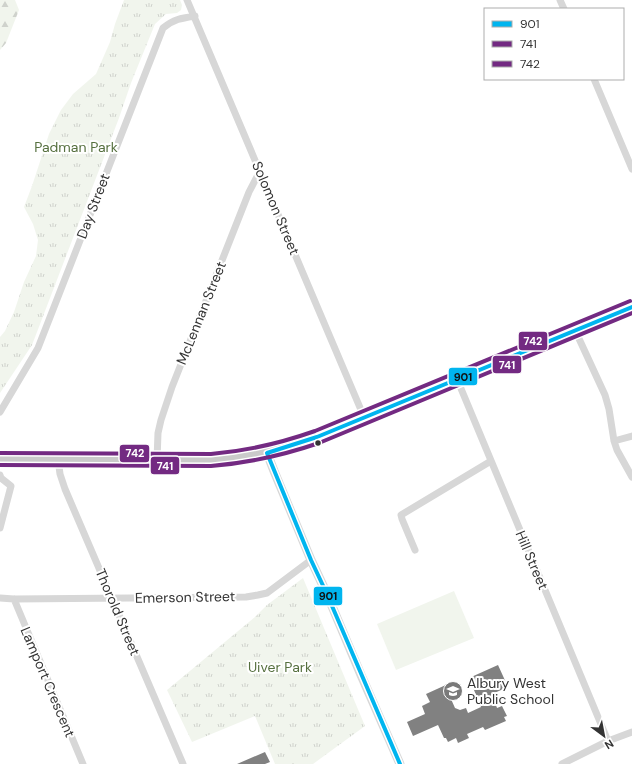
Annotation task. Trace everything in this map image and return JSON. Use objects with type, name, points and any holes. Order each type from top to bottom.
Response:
[{"type":"main road","points":[[0,459],[211,460],[231,459],[267,452],[300,443],[632,307]]},
{"type":"street","name":"Solomon Street","points":[[188,0],[364,417]]},
{"type":"street","name":"Day Street","points":[[0,412],[38,348],[163,28],[170,22],[178,19],[195,16]]},
{"type":"street","points":[[594,80],[632,169]]},
{"type":"street","name":"McLennan Street","points":[[157,460],[158,433],[172,387],[249,192],[260,170]]},
{"type":"street","points":[[575,330],[604,394],[609,409],[614,441],[632,477]]},
{"type":"street","name":"Hill Street","points":[[457,379],[608,741]]},
{"type":"street","points":[[614,441],[632,436]]},
{"type":"street","points":[[267,452],[311,560],[400,764]]},
{"type":"street","name":"Thorold Street","points":[[58,459],[60,474],[65,489],[183,764]]},
{"type":"street","points":[[415,550],[401,515],[491,461]]},
{"type":"street","points":[[0,475],[1,478],[11,486],[0,528]]},
{"type":"street","name":"Emerson Street","points":[[0,598],[258,596],[274,588],[311,560]]},
{"type":"street","name":"Lamport Crescent","points":[[14,599],[83,764]]},
{"type":"street","points":[[562,764],[608,741],[632,732]]},
{"type":"green space","points":[[0,0],[15,0],[19,10],[6,43],[0,50]]},
{"type":"green space","name":"Padman Park","points":[[124,0],[180,0],[182,5],[181,10],[177,13],[166,14],[155,24],[131,83],[32,345],[0,393],[0,337],[5,331],[14,312],[24,282],[36,256],[38,240],[33,224],[24,207],[49,134],[61,110],[73,94],[96,74],[110,42]]},
{"type":"green space","name":"Uiver Park","points":[[303,578],[365,726],[313,764],[275,764],[255,716],[192,742],[167,690],[255,617],[267,605]]},
{"type":"green space","points":[[454,591],[474,638],[396,670],[377,624]]},
{"type":"building","points":[[498,665],[508,687],[492,694],[497,708],[502,706],[507,716],[504,717],[506,721],[485,730],[483,727],[467,734],[469,738],[458,743],[456,738],[448,742],[446,738],[444,738],[438,725],[413,736],[407,722],[425,714],[422,706],[430,702],[426,694],[448,684],[454,697],[451,699],[455,708],[460,710],[466,708],[468,713],[481,707],[469,678]]},
{"type":"building","points":[[265,752],[270,762],[265,764],[237,764]]},
{"type":"transit line","name":"742","points":[[0,453],[211,454],[264,446],[315,431],[630,301]]},
{"type":"transit line","name":"901","points":[[400,764],[311,560],[267,453],[317,437],[632,307]]},
{"type":"transit line","name":"741","points":[[0,465],[211,466],[252,461],[279,455],[319,443],[632,313]]},
{"type":"place","name":"Albury West Public School","points":[[453,691]]}]
